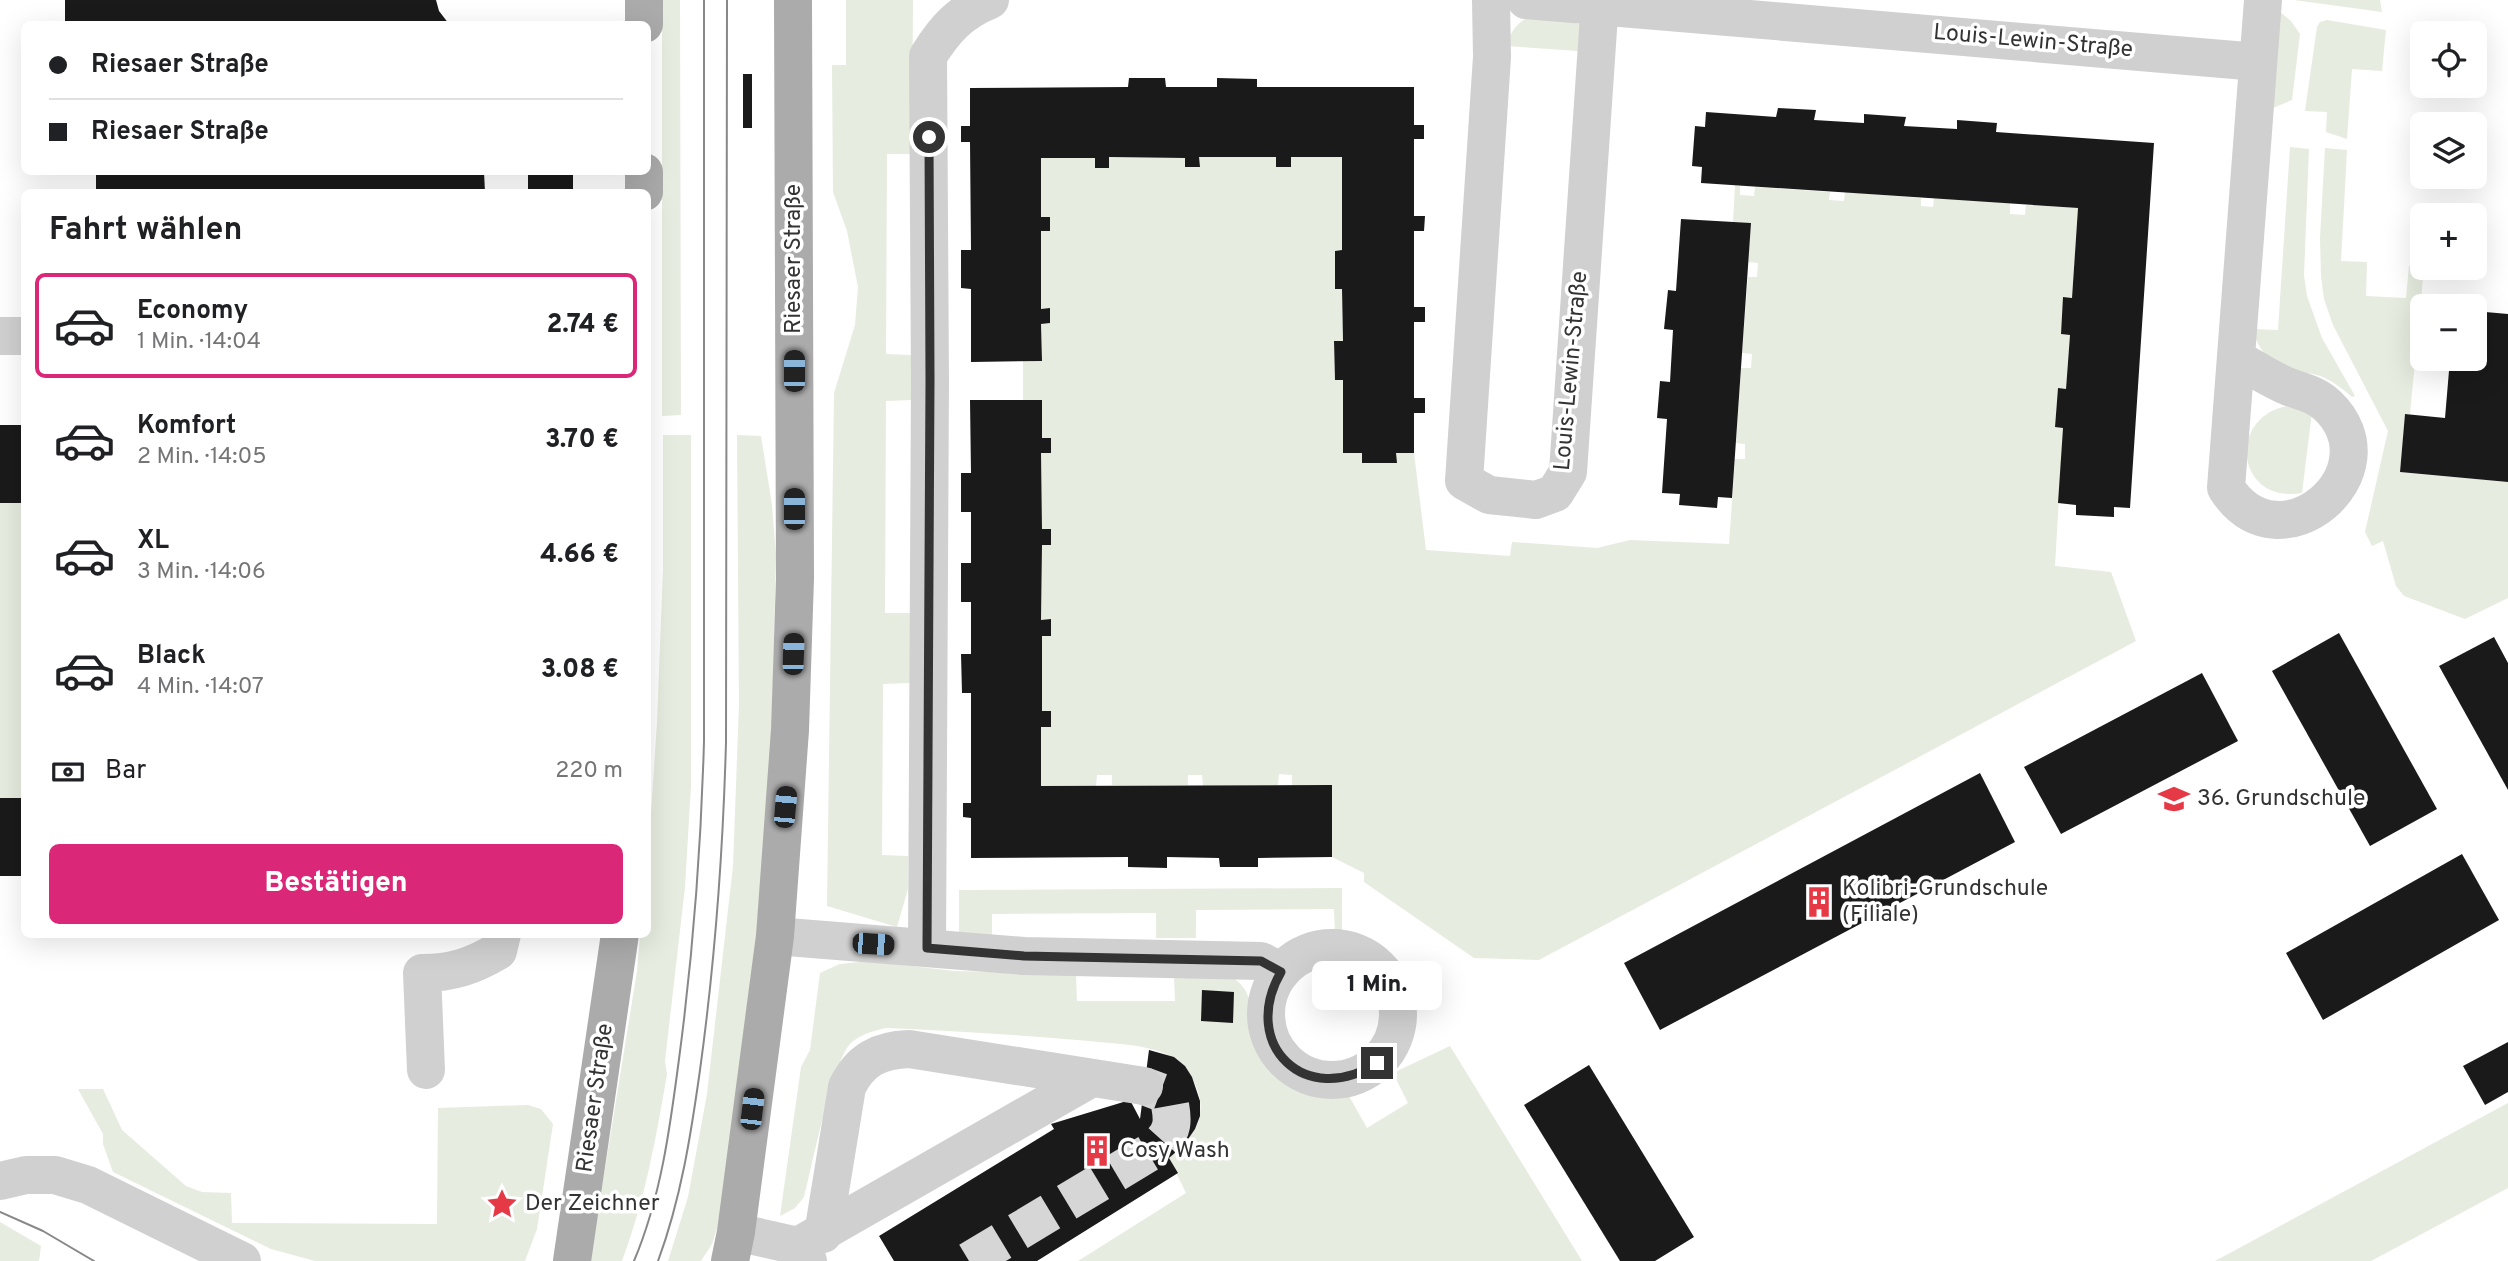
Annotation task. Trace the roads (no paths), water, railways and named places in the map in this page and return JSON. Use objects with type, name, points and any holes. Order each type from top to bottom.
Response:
[{"type":"main road","points":[[644,0],[644,21]]},
{"type":"main road","name":"Riesaer Straße","points":[[733,1247],[775,936],[790,730],[795,578],[793,0]]},
{"type":"main road","name":"Riesaer Straße","points":[[572,1261],[619,938]]},
{"type":"street","points":[[927,948],[930,394],[928,56],[945,32],[970,8],[990,0]]},
{"type":"street","name":"Louis-Lewin-Straße","points":[[1491,0],[1492,57],[1464,481],[1489,495],[1536,500],[1555,493],[1568,472],[1600,2]]},
{"type":"street","name":"Louis-Lewin-Straße","points":[[1525,0],[1600,2],[2258,62]]},
{"type":"street","points":[[2237,359],[2263,0]]},
{"type":"street","points":[[0,336],[21,336]]},
{"type":"street","points":[[775,936],[1024,956],[1261,961],[1281,972]]},
{"type":"street","points":[[426,1070],[422,973],[448,973],[478,963],[498,951],[501,938]]},
{"type":"street","points":[[810,1247],[847,1087],[854,1073],[878,1053],[909,1049],[1144,1086]]},
{"type":"street","points":[[733,1247],[810,1247],[1030,1112],[1090,1079]]},
{"type":"street","points":[[0,1181],[26,1175],[55,1175],[88,1185],[242,1261]]},
{"type":"tunnel","points":[[969,1261],[1160,1144],[1169,1132],[1172,1120],[1168,1095],[1144,1086]]},
{"type":"tram line","points":[[634,1261],[658,1187],[672,1111],[696,901],[701,821],[704,741],[704,0]]},
{"type":"tram line","points":[[658,1261],[679,1190],[697,1094],[718,906],[723,824],[726,742],[727,0]]},
{"type":"tram line","points":[[0,1212],[43,1231],[94,1261]]},
{"type":"place","name":"36. Grundschule","points":[[2174,799]]},
{"type":"place","name":"Kolibri-Grundschule (Filiale)","points":[[1819,902]]},
{"type":"place","name":"Cosy Wash","points":[[1097,1151]]},
{"type":"place","name":"Der Zeichner","points":[[502,1204]]}]
